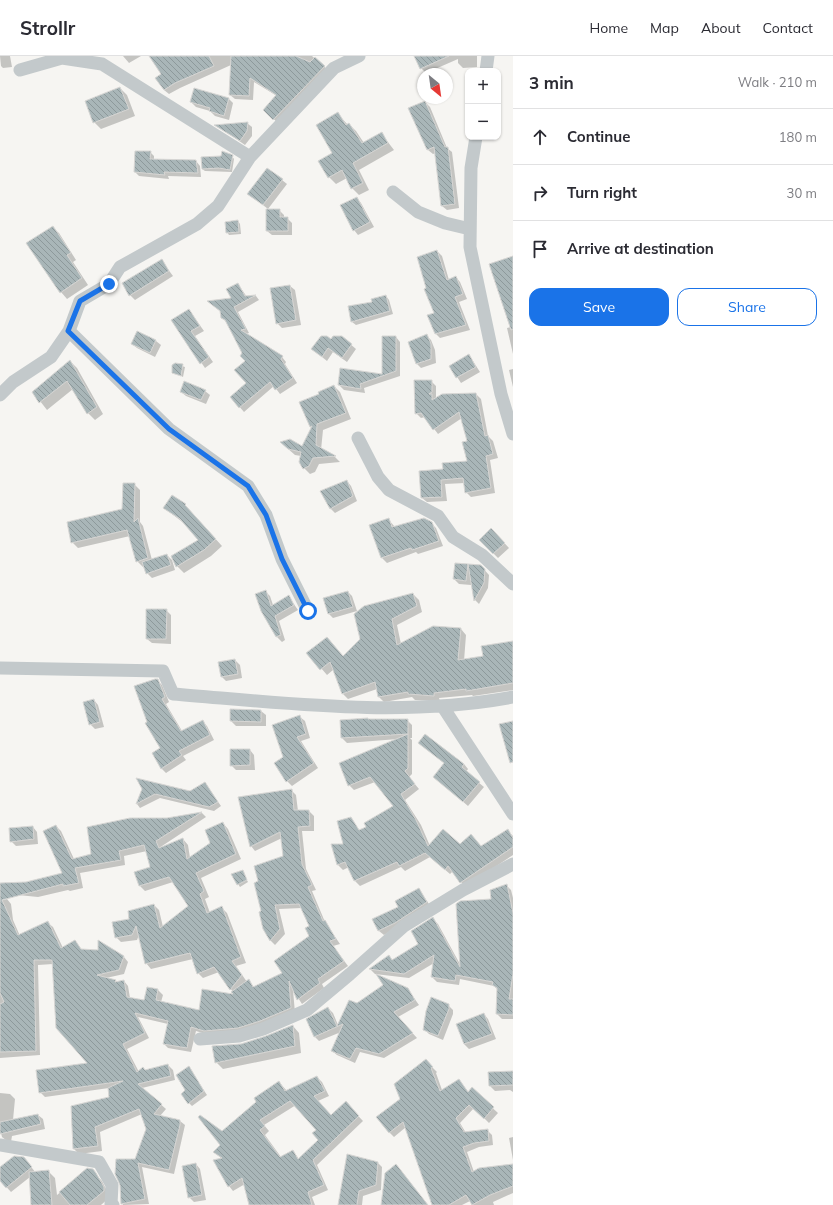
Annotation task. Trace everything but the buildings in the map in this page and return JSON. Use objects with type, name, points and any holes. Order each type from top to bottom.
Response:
[{"type":"street","points":[[0,395],[13,382],[51,357],[68,331],[80,301],[109,284],[120,267],[197,224],[218,206],[250,157],[340,60],[359,56]]},
{"type":"street","points":[[486,68],[488,56]]},
{"type":"street","points":[[20,70],[62,58],[102,64],[250,157]]},
{"type":"street","points":[[476,140],[471,168],[470,247],[501,394],[513,434]]},
{"type":"street","points":[[393,192],[418,212],[445,223],[470,229]]},
{"type":"street","points":[[68,331],[169,429],[248,486],[266,515],[282,559],[308,611]]},
{"type":"street","points":[[358,438],[378,477],[389,490],[438,516],[453,537],[482,555],[513,584]]},
{"type":"street","points":[[0,668],[164,671],[172,694],[381,709],[443,707],[513,697]]},
{"type":"street","points":[[443,707],[513,814]]},
{"type":"street","points":[[200,1040],[239,1036],[263,1029],[306,1010],[350,974],[404,926],[463,890],[513,864]]},
{"type":"street","points":[[0,1145],[99,1162],[112,1185],[111,1204],[113,1205]]},
{"type":"route","points":[[109,284],[80,301],[68,331],[169,429],[248,486],[266,515],[282,559],[308,611]]}]
